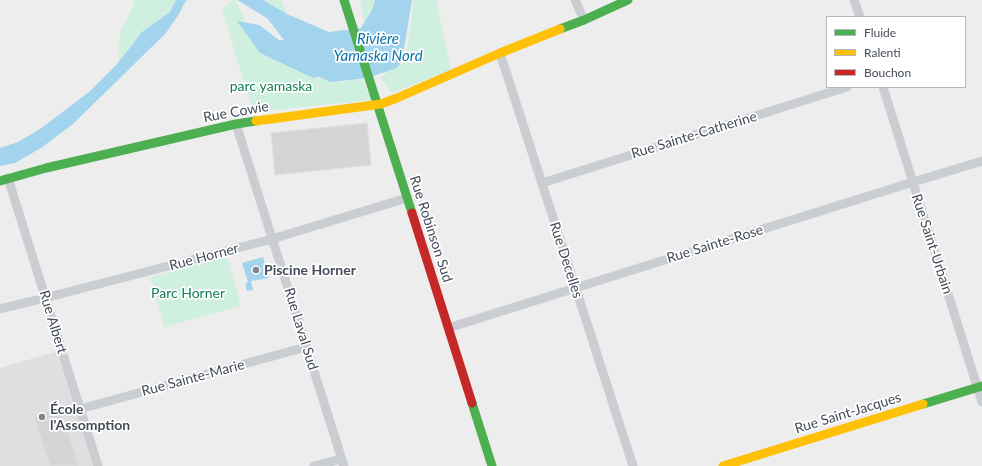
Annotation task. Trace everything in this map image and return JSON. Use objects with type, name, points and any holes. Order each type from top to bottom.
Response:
[{"type":"street","name":"Rue Robinson Sud","points":[[344,0],[492,466]]},
{"type":"street","points":[[575,0],[584,20]]},
{"type":"street","name":"Rue Cowie","points":[[4,180],[46,168],[236,124],[376,100],[397,98],[500,53],[584,20],[628,0]]},
{"type":"street","points":[[854,0],[860,16]]},
{"type":"street","name":"Rue Decelles","points":[[500,53],[633,466]]},
{"type":"street","name":"Rue Sainte-Catherine","points":[[542,183],[844,88]]},
{"type":"street","name":"Rue Saint-Urbain","points":[[883,88],[980,386],[982,402]]},
{"type":"street","name":"Rue Laval Sud","points":[[236,124],[342,462]]},
{"type":"street","name":"Rue Sainte-Rose","points":[[448,328],[913,182],[982,162]]},
{"type":"street","name":"Rue Albert","points":[[4,180],[45,298],[98,466]]},
{"type":"street","name":"Rue Horner","points":[[0,309],[272,239],[407,198]]},
{"type":"street","name":"Rue Sainte-Marie","points":[[80,409],[306,347]]},
{"type":"street","name":"Rue Saint-Jacques","points":[[722,466],[980,386]]},
{"type":"street","points":[[314,466],[342,462]]},
{"type":"shaded area","name":"École l'Assomption","points":[[62,350],[98,466],[0,466],[0,368]]},
{"type":"green space","points":[[134,0],[176,0],[170,12],[142,32],[118,63],[120,32],[134,5]]},
{"type":"green space","name":"parc yamaska","points":[[232,0],[235,0],[260,53],[313,78],[363,79],[371,100],[253,112],[222,9]]},
{"type":"green space","points":[[263,0],[281,0],[287,14]]},
{"type":"green space","points":[[360,0],[375,0],[372,10],[364,24]]},
{"type":"green space","points":[[414,0],[436,0],[451,70],[391,93],[380,77],[405,62]]},
{"type":"green space","name":"Parc Horner","points":[[227,256],[241,306],[164,327],[151,277]]},
{"type":"water","points":[[176,0],[187,0],[166,33],[73,124],[41,148],[15,163],[0,166],[0,148],[18,142],[40,129],[89,92],[118,63],[142,32],[170,12]]},
{"type":"water","name":"Rivière Yamaska Nord","points":[[237,0],[263,0],[287,14],[329,32],[361,28],[372,10],[375,0],[412,0],[402,61],[397,68],[367,78],[330,82],[320,77],[313,78],[260,53],[237,21],[259,25],[279,40],[284,40],[267,18]]},
{"type":"water","name":"Piscine Horner","points":[[263,257],[269,278],[251,281],[253,290],[247,291],[245,284],[248,282],[242,263]]},
{"type":"building","points":[[367,123],[371,165],[275,175],[271,133]]},
{"type":"building","name":"École l'Assomption","points":[[60,408],[79,466],[50,466],[34,417]]},
{"type":"traffic: fast","points":[[344,0],[412,213]]},
{"type":"traffic: fast","points":[[560,29],[628,0]]},
{"type":"traffic: fast","points":[[0,181],[46,168],[236,124],[256,121]]},
{"type":"traffic: fast","points":[[923,404],[982,386]]},
{"type":"traffic: fast","points":[[472,403],[492,466]]},
{"type":"traffic: slow","points":[[256,121],[381,104],[560,29]]},
{"type":"traffic: slow","points":[[723,466],[923,404]]},
{"type":"traffic: jam","points":[[412,213],[472,403]]},
{"type":"place","name":"Piscine Horner","points":[[256,270]]},
{"type":"place","name":"École l'Assomption","points":[[42,417]]}]
